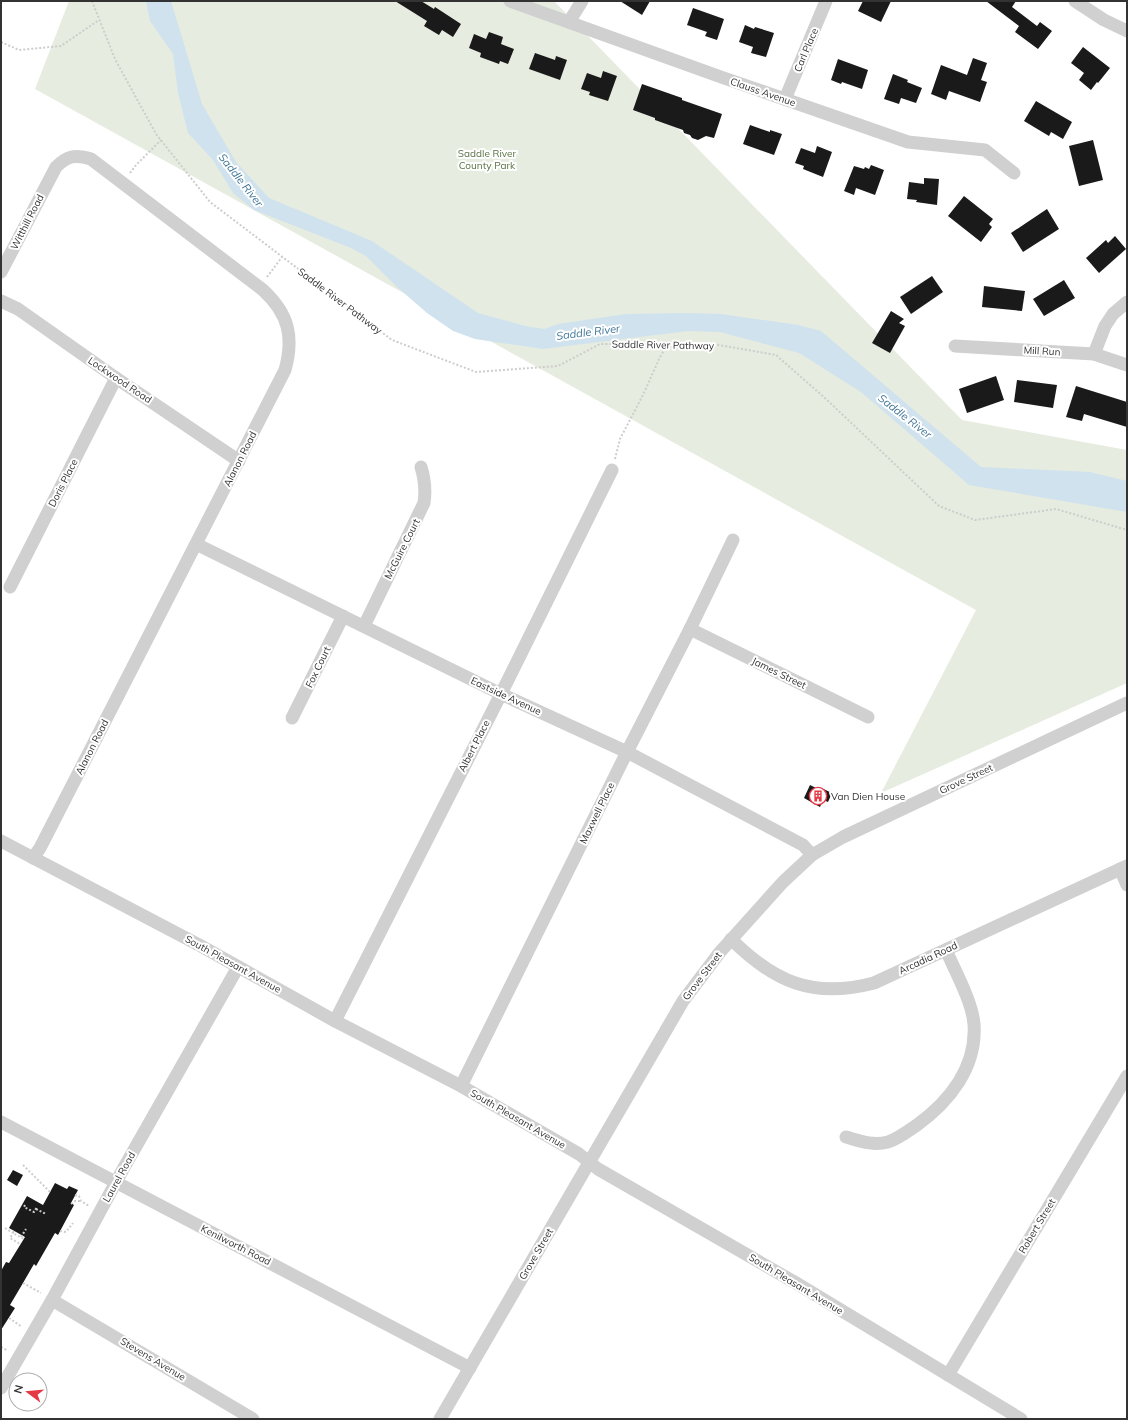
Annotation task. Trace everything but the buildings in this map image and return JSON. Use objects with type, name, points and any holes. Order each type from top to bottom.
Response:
[{"type":"street","name":"Clauss Avenue","points":[[510,1],[908,142],[985,150],[1014,173]]},
{"type":"street","points":[[569,22],[582,1]]},
{"type":"street","name":"Carl Place","points":[[785,99],[826,1]]},
{"type":"street","points":[[1075,1],[1104,20],[1127,31]]},
{"type":"street","name":"Alanon Road","points":[[33,858],[239,461],[285,370],[290,355],[290,338],[280,309],[259,287],[91,159],[82,156],[72,156],[62,160],[53,172]]},
{"type":"street","name":"Witthill Road","points":[[1,272],[53,172]]},
{"type":"street","name":"Lockwood Road","points":[[1,301],[18,309],[116,378],[239,461]]},
{"type":"street","points":[[1094,354],[1105,326],[1113,314],[1127,302]]},
{"type":"street","name":"Mill Run","points":[[955,346],[1094,354],[1127,365]]},
{"type":"street","name":"Doris Place","points":[[10,587],[116,378]]},
{"type":"street","name":"McGuire Court","points":[[364,626],[424,503],[426,491],[425,479],[421,467]]},
{"type":"street","name":"Albert Place","points":[[335,1021],[501,694],[612,470]]},
{"type":"street","name":"Maxwell Place","points":[[461,1086],[627,752],[690,630],[733,540]]},
{"type":"street","name":"Eastside Avenue","points":[[196,544],[501,694],[627,752],[803,845],[812,854]]},
{"type":"street","name":"Fox Court","points":[[292,718],[343,616]]},
{"type":"street","name":"James Street","points":[[690,630],[868,717]]},
{"type":"street","name":"Grove Street","points":[[440,1419],[683,1001],[720,952],[783,882],[812,854],[843,837],[1127,703]]},
{"type":"street","name":"South Pleasant Avenue","points":[[1,842],[238,967],[335,1021],[461,1086],[554,1139],[579,1154],[598,1169],[796,1284],[1021,1419]]},
{"type":"street","points":[[1123,867],[1127,885]]},
{"type":"street","name":"Arcadia Road","points":[[731,939],[762,967],[796,983],[816,988],[836,990],[854,988],[874,983],[1123,867]]},
{"type":"street","points":[[846,1137],[867,1144],[887,1142],[907,1132],[928,1117],[947,1099],[962,1077],[970,1058],[974,1023],[971,1008],[946,950]]},
{"type":"street","name":"Laurel Road","points":[[1,1388],[46,1297],[116,1183],[238,967]]},
{"type":"street","name":"Robert Street","points":[[948,1375],[1127,1076]]},
{"type":"street","name":"Kenilworth Road","points":[[1,1122],[470,1368]]},
{"type":"street","name":"Stevens Avenue","points":[[46,1297],[253,1419]]},
{"type":"path","name":"Saddle River Pathway","points":[[92,1],[115,59],[156,134],[210,202],[392,340],[476,372],[558,366],[600,344],[713,344],[776,355],[826,399],[939,506],[975,520],[1056,509],[1127,530]]},
{"type":"path","points":[[1,42],[20,50],[61,46],[100,20]]},
{"type":"path","points":[[122,183],[136,165],[161,140]]},
{"type":"path","points":[[259,287],[282,257]]},
{"type":"path","points":[[612,470],[620,439],[668,344]]},
{"type":"path","points":[[23,1165],[50,1192]]},
{"type":"path","points":[[75,1195],[79,1196],[81,1201]]},
{"type":"path","points":[[72,1204],[75,1201],[81,1201],[90,1206]]},
{"type":"path","points":[[25,1205],[24,1207],[34,1212],[37,1208],[46,1214]]},
{"type":"path","points":[[60,1231],[66,1232],[73,1223]]},
{"type":"path","points":[[5,1228],[23,1238],[26,1229]]},
{"type":"path","points":[[14,1232],[10,1238],[20,1244]]},
{"type":"path","points":[[23,1283],[46,1297]]},
{"type":"path","points":[[9,1318],[22,1327]]},
{"type":"path","points":[[1,1347],[8,1351]]},
{"type":"green space","name":"Saddle River County Park","points":[[69,1],[554,1],[962,420],[1127,450],[1127,683],[881,793],[976,610],[35,89]]},
{"type":"water","name":"Saddle River","points":[[146,1],[171,1],[202,104],[236,162],[269,198],[372,241],[478,313],[525,326],[544,329],[558,324],[626,314],[688,313],[721,314],[798,325],[821,331],[981,467],[1090,472],[1127,481],[1127,512],[969,485],[861,392],[799,353],[720,332],[688,331],[543,349],[475,339],[453,331],[427,313],[396,286],[366,256],[351,248],[254,210],[233,193],[213,160],[188,133],[178,93],[173,54],[150,21]]},
{"type":"place","name":"Van Dien House","points":[[818,796]]}]
